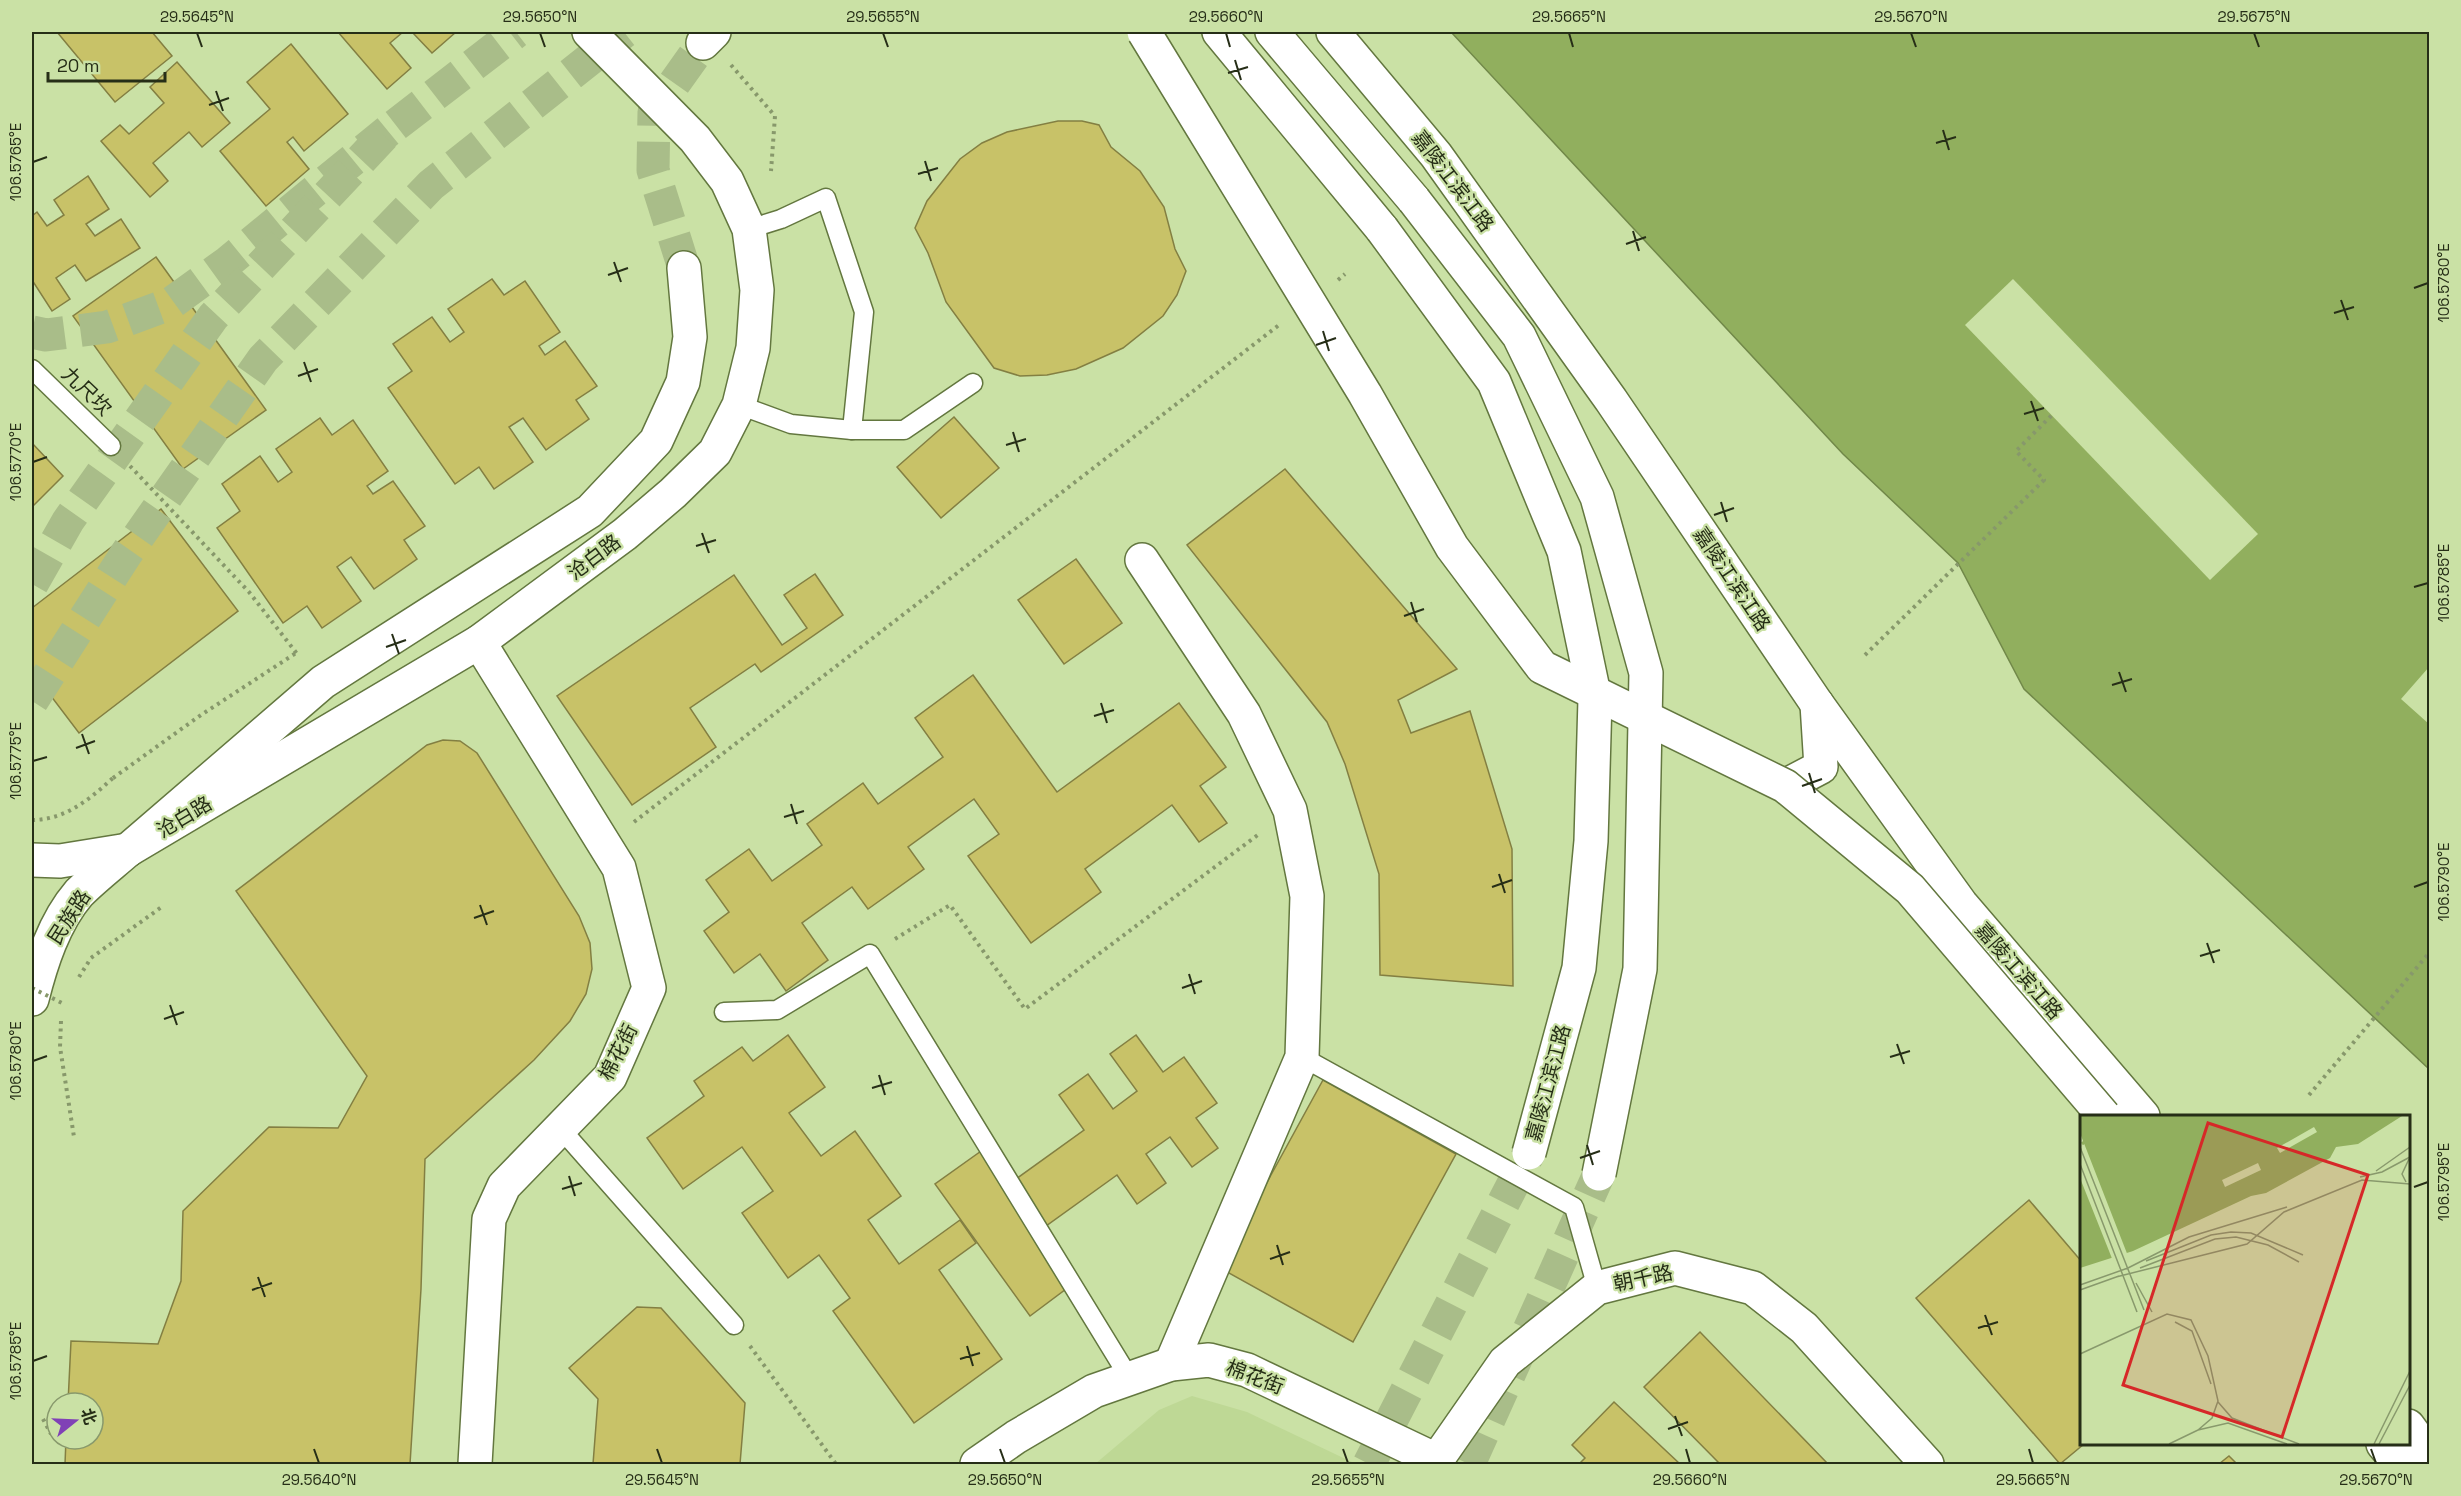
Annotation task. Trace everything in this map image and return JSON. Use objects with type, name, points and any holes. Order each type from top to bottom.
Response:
[{"type":"main road","name":"沧白路","points":[[32,860],[60,861],[128,850],[480,642],[625,534],[673,493],[715,452],[739,405],[753,348],[758,290],[749,229],[727,181],[695,139],[589,32]]},
{"type":"main road","name":"嘉陵江滨江路","points":[[1144,32],[1365,394],[1452,547],[1542,667],[1785,786],[1910,889],[2103,1115]]},
{"type":"main road","name":"嘉陵江滨江路","points":[[1219,32],[1382,229],[1494,382],[1564,551],[1595,699],[1591,841],[1579,968],[1529,1153]]},
{"type":"main road","points":[[1272,32],[1414,200],[1519,336],[1597,497],[1646,673],[1640,969],[1599,1174]]},
{"type":"main road","name":"嘉陵江滨江路","points":[[1333,32],[1442,165],[1611,400],[1817,704],[1961,904],[2142,1115]]},
{"type":"main road","points":[[128,850],[322,682],[590,512],[656,441],[683,382],[690,337],[684,268]]},
{"type":"main road","points":[[1142,560],[1244,714],[1290,810],[1307,896],[1302,1057],[1171,1364]]},
{"type":"main road","name":"棉花街","points":[[475,1464],[489,1219],[504,1186],[610,1077],[649,988],[619,868],[480,642]]},
{"type":"main road","points":[[1785,786],[1821,767],[1817,704]]},
{"type":"main road","name":"民族路","points":[[47,1001],[50,944],[79,894],[128,850]]},
{"type":"main road","name":"朝千路","points":[[1435,1462],[1505,1362],[1597,1288],[1675,1268],[1753,1288],[1804,1328],[1927,1464]]},
{"type":"main road","name":"棉花街","points":[[977,1464],[1016,1437],[1094,1391],[1171,1364],[1209,1360],[1247,1370],[1435,1462]]},
{"type":"main road","points":[[2410,1427],[2430,1456]]},
{"type":"main road","points":[[2385,1445],[2400,1464]]},
{"type":"lane","points":[[749,229],[781,219],[826,198],[864,312],[852,430]]},
{"type":"lane","name":"九尺坎","points":[[32,369],[111,446]]},
{"type":"lane","points":[[739,405],[791,424],[852,430],[904,430],[974,383]]},
{"type":"lane","points":[[724,1012],[777,1010],[870,954],[1130,1379]]},
{"type":"lane","points":[[1302,1057],[1574,1207],[1597,1288]]},
{"type":"lane","points":[[560,1128],[734,1325]]},
{"type":"path","points":[[730,64],[775,116],[771,171]]},
{"type":"path","points":[[1336,282],[1345,274]]},
{"type":"path","points":[[605,845],[1288,318]]},
{"type":"path","points":[[1865,655],[2044,480],[2016,450],[2052,415]]},
{"type":"path","points":[[111,446],[249,592],[296,653],[322,682]]},
{"type":"path","points":[[32,820],[52,818],[87,802],[113,778],[201,715],[296,653]]},
{"type":"path","points":[[870,954],[950,905],[1025,1009],[1290,810]]},
{"type":"path","points":[[91,958],[163,906]]},
{"type":"path","points":[[2309,1095],[2430,952]]},
{"type":"path","points":[[32,988],[47,1001]]},
{"type":"path","points":[[60,1047],[74,1137]]},
{"type":"path","points":[[734,1325],[836,1464]]},
{"type":"path","points":[[43,1419],[45,1423]]},
{"type":"shaded area","points":[[1451,32],[2429,32],[2429,1069],[2024,689],[1958,563],[1843,454]]},
{"type":"shaded area","points":[[1192,1396],[1247,1412],[1356,1464],[1095,1464],[1159,1410]]},
{"type":"pier","points":[[2013,279],[2258,534],[2210,580],[1965,325]]},
{"type":"pier","points":[[2429,667],[2429,724],[2401,699]]},
{"type":"building","points":[[57,32],[152,32],[172,56],[115,102]]},
{"type":"building","points":[[338,32],[403,32],[390,43],[411,68],[387,89]]},
{"type":"building","points":[[412,32],[456,32],[432,53]]},
{"type":"building","points":[[291,44],[348,114],[304,151],[293,137],[287,142],[309,169],[266,206],[220,151],[270,109],[247,82]]},
{"type":"building","points":[[177,62],[230,123],[202,147],[189,132],[153,163],[168,181],[150,197],[101,141],[120,125],[129,134],[164,103],[150,87]]},
{"type":"building","points":[[1058,121],[1082,121],[1099,125],[1111,147],[1140,171],[1164,207],[1175,249],[1186,271],[1177,295],[1163,316],[1123,348],[1076,369],[1047,375],[1020,376],[994,368],[946,302],[928,253],[915,228],[927,201],[960,159],[982,143],[1007,132]]},
{"type":"building","points":[[88,176],[109,209],[86,224],[95,236],[121,219],[140,248],[86,281],[75,265],[56,278],[70,299],[52,311],[32,280],[32,216],[37,212],[47,226],[64,215],[54,200]]},
{"type":"building","points":[[156,257],[266,410],[183,469],[73,316]]},
{"type":"building","points":[[492,279],[504,295],[525,281],[560,332],[539,346],[545,355],[565,341],[597,386],[576,400],[589,419],[546,450],[523,418],[509,427],[533,462],[494,489],[479,467],[455,484],[388,388],[412,371],[393,344],[432,317],[450,342],[464,332],[448,309]]},
{"type":"building","points":[[954,417],[999,468],[941,518],[897,467]]},
{"type":"building","points":[[320,418],[332,435],[353,420],[388,471],[367,486],[373,494],[393,481],[425,526],[404,540],[417,559],[374,589],[351,557],[337,567],[361,601],[322,628],[307,606],[283,623],[217,528],[240,511],[222,484],[260,456],[278,482],[292,472],[276,449]]},
{"type":"building","points":[[32,443],[63,476],[32,507]]},
{"type":"building","points":[[1285,469],[1457,669],[1398,700],[1411,733],[1470,711],[1512,849],[1513,986],[1380,975],[1379,874],[1345,764],[1327,722],[1187,545]]},
{"type":"building","points":[[161,509],[238,611],[79,733],[32,671],[32,608]]},
{"type":"building","points":[[1076,559],[1122,623],[1064,664],[1018,600]]},
{"type":"building","points":[[815,574],[843,615],[761,672],[755,664],[690,708],[716,747],[632,805],[557,696],[734,575],[782,645],[807,628],[784,595]]},
{"type":"building","points":[[973,675],[1057,792],[1179,703],[1226,767],[1200,786],[1227,823],[1199,842],[1172,805],[1085,869],[1101,892],[1031,943],[968,856],[999,834],[974,799],[908,847],[924,869],[868,909],[852,887],[802,923],[828,960],[786,991],[760,954],[734,973],[704,931],[729,912],[706,880],[749,849],[772,881],[822,845],[807,824],[863,783],[878,804],[943,757],[915,718]]},
{"type":"building","points":[[443,740],[460,741],[477,753],[579,916],[590,943],[592,969],[586,994],[570,1021],[534,1060],[425,1159],[421,1289],[410,1464],[65,1464],[66,1451],[105,1451],[105,1391],[69,1391],[71,1341],[158,1344],[181,1281],[183,1211],[269,1127],[338,1128],[367,1076],[236,891],[427,745]]},
{"type":"building","points":[[788,1035],[825,1087],[789,1113],[821,1156],[855,1131],[901,1196],[868,1220],[899,1264],[960,1220],[976,1243],[939,1270],[1002,1359],[914,1423],[833,1311],[850,1298],[819,1255],[788,1278],[742,1213],[773,1191],[742,1147],[683,1189],[647,1138],[704,1096],[694,1081],[742,1047],[753,1061]]},
{"type":"building","points":[[1136,1035],[1163,1072],[1184,1057],[1217,1103],[1196,1118],[1218,1148],[1192,1167],[1170,1137],[1146,1154],[1166,1183],[1137,1204],[1117,1175],[1042,1229],[1078,1280],[1030,1316],[935,1184],[984,1149],[1009,1184],[1084,1130],[1059,1095],[1088,1074],[1113,1109],[1137,1091],[1110,1054]]},
{"type":"building","points":[[1323,1080],[1456,1154],[1353,1342],[1220,1268]]},
{"type":"building","points":[[2029,1200],[2080,1260],[2080,1445],[2083,1445],[2060,1464],[1916,1298]]},
{"type":"building","points":[[637,1307],[661,1308],[745,1403],[740,1464],[593,1464],[598,1399],[569,1368]]},
{"type":"building","points":[[1700,1332],[1828,1464],[1720,1464],[1644,1387]]},
{"type":"building","points":[[1614,1402],[1680,1464],[1579,1464],[1585,1458],[1572,1445]]},
{"type":"building","points":[[2229,1456],[2237,1464],[2219,1464]]},
{"type":"tunnel","points":[[32,584],[68,521],[213,317],[388,131],[516,32]]},
{"type":"tunnel","points":[[32,701],[126,554],[263,359],[431,185],[624,32]]},
{"type":"tunnel","points":[[684,268],[653,170],[654,112],[703,43]]},
{"type":"tunnel","points":[[32,332],[46,335],[107,327],[170,304],[228,262],[388,131]]},
{"type":"tunnel","points":[[1369,1464],[1529,1153]]},
{"type":"tunnel","points":[[1469,1464],[1599,1174]]}]
